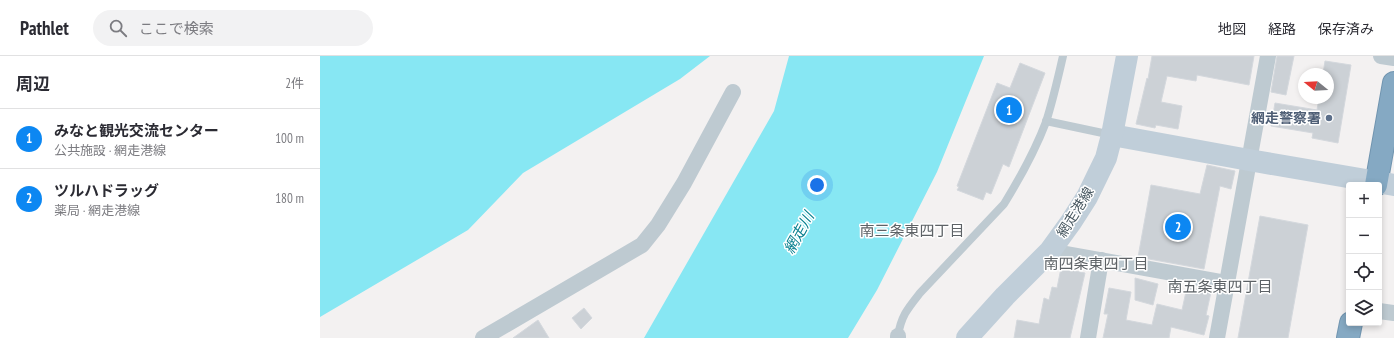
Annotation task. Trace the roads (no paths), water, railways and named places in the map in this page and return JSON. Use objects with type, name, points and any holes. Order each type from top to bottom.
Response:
[{"type":"highway","points":[[1382,184],[1394,83]]},
{"type":"highway","points":[[1348,338],[1350,326]]},
{"type":"main road","name":"網走港線","points":[[967,338],[1005,296],[1050,251],[1087,197],[1106,158],[1128,56]]},
{"type":"main road","points":[[1112,135],[1371,182]]},
{"type":"street","points":[[1217,338],[1268,56]]},
{"type":"street","points":[[1381,56],[1394,58]]},
{"type":"street","points":[[483,338],[642,245],[658,225],[684,183],[733,92]]},
{"type":"street","points":[[1050,251],[1227,283]]},
{"type":"street","points":[[1088,338],[1101,260]]},
{"type":"street","points":[[1382,311],[1394,313]]},
{"type":"lane","points":[[897,337],[903,315],[920,293],[1004,204],[1032,155],[1046,121],[1063,56]]},
{"type":"lane","points":[[1046,121],[1112,135]]},
{"type":"water","points":[[320,56],[710,56],[680,79],[523,173],[468,230],[320,317]]},
{"type":"water","name":"網走川","points":[[789,56],[984,56],[937,172],[877,290],[848,338],[644,338],[774,111]]},
{"type":"place","name":"みなと観光交流センター","points":[[1009,110]]},
{"type":"place","name":"網走警察署","points":[[1329,118]]},
{"type":"place","name":"ツルハドラッグ","points":[[1178,227]]},
{"type":"district","name":"南三条東四丁目","points":[[912,231]]},
{"type":"district","name":"南四条東四丁目","points":[[1096,264]]},
{"type":"district","name":"南五条東四丁目","points":[[1220,287]]}]
